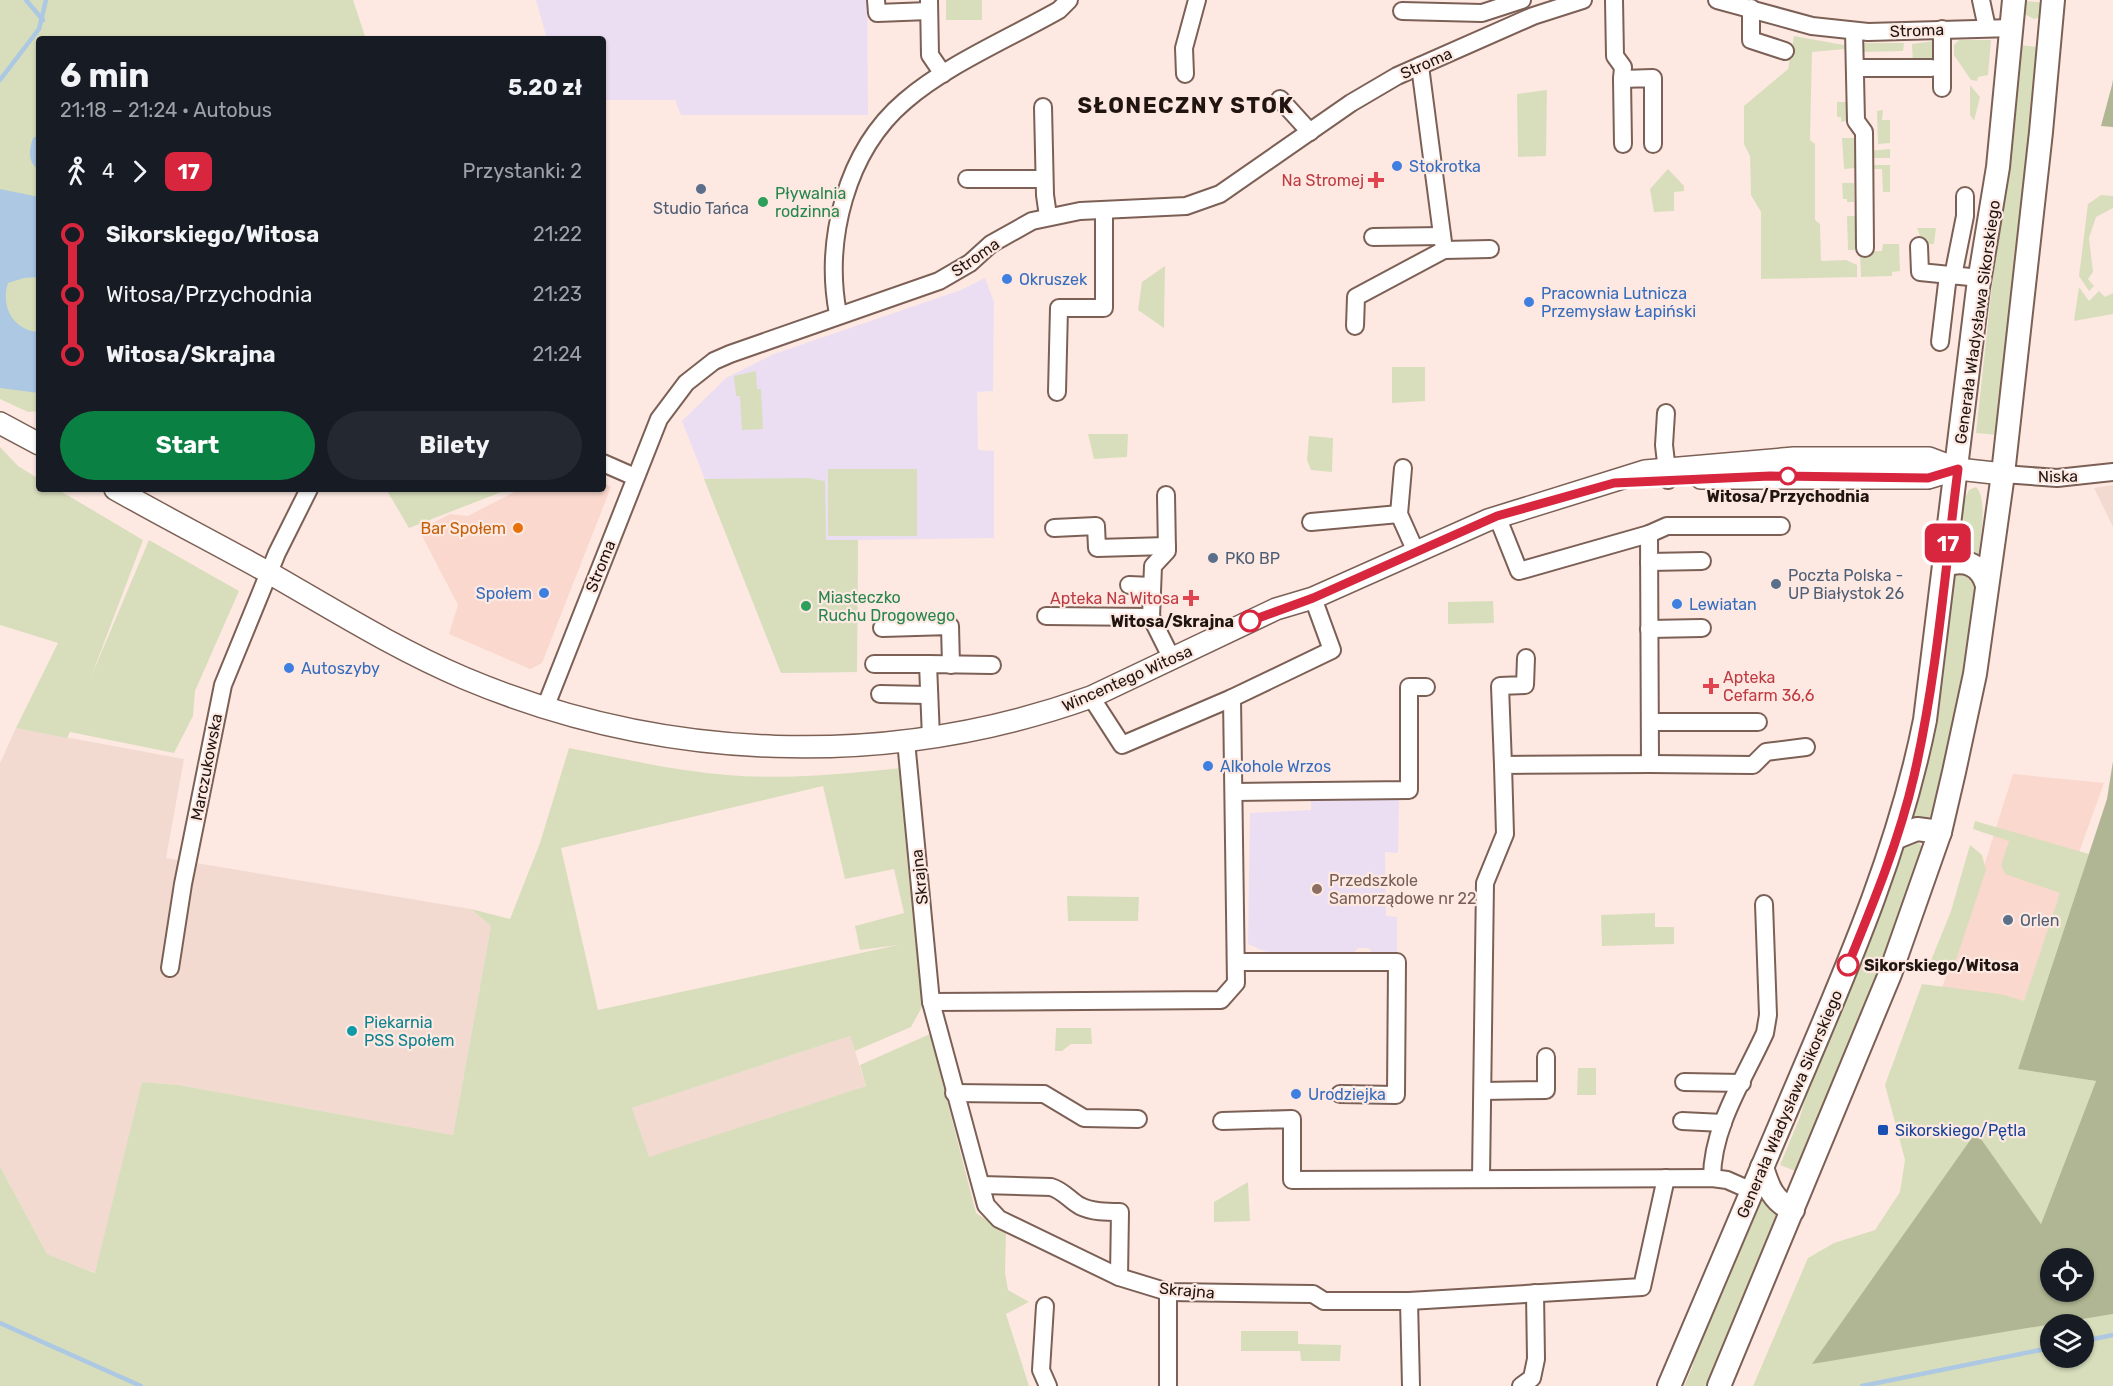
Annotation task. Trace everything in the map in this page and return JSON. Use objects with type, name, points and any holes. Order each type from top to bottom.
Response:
[{"type":"main road","name":"Generała Władysława Sikorskiego","points":[[1669,1386],[1853,955],[1897,837],[1914,777],[1925,720],[1980,278],[1998,167],[2014,0]]},
{"type":"main road","points":[[1719,1386],[1890,974],[1940,832],[1969,706],[1987,585],[2002,474],[2053,0]]},
{"type":"main road","points":[[2013,28],[2036,28],[2052,24]]},
{"type":"main road","points":[[1946,565],[1954,562],[1972,564],[1979,569],[1987,585]]},
{"type":"main road","points":[[1897,837],[1917,829],[1940,832]]},
{"type":"main road","points":[[1762,1167],[1768,1188],[1775,1199],[1793,1210]]},
{"type":"street","points":[[876,0],[877,13],[929,6],[930,55],[943,75]]},
{"type":"street","points":[[838,314],[835,296],[836,241],[841,207],[857,164],[873,136],[894,111],[943,75],[1059,10],[1069,0]]},
{"type":"street","points":[[1185,74],[1184,48],[1197,0]]},
{"type":"street","points":[[1402,11],[1482,14],[1522,0]]},
{"type":"street","name":"Stroma","points":[[545,708],[647,442],[666,405],[698,372],[730,354],[838,314],[939,281],[970,263],[991,244],[1019,227],[1048,216],[1104,210],[1186,206],[1204,201],[1220,194],[1360,98],[1420,66],[1535,7],[1583,0]]},
{"type":"street","points":[[1614,0],[1615,56],[1623,67],[1623,144]]},
{"type":"street","name":"Stroma","points":[[1717,0],[1751,8],[1776,7],[1812,26],[1854,30],[2013,28]]},
{"type":"street","points":[[1981,0],[1987,28]]},
{"type":"street","points":[[1751,8],[1751,40],[1785,51]]},
{"type":"street","points":[[1942,29],[1942,88]]},
{"type":"street","points":[[1854,30],[1856,121],[1864,132],[1865,248]]},
{"type":"street","points":[[1420,66],[1443,243]]},
{"type":"street","points":[[1855,68],[1930,69]]},
{"type":"street","points":[[1622,79],[1653,78],[1653,144]]},
{"type":"street","points":[[1280,99],[1310,132]]},
{"type":"street","points":[[1043,107],[1044,179],[1048,216]]},
{"type":"street","points":[[967,179],[1044,179]]},
{"type":"street","points":[[1940,342],[1950,276],[1965,216],[1965,196]]},
{"type":"street","points":[[1057,392],[1059,308],[1104,308],[1104,210]]},
{"type":"street","points":[[1373,237],[1490,249]]},
{"type":"street","points":[[1355,326],[1356,297],[1443,243]]},
{"type":"street","points":[[1919,246],[1920,272],[1980,278]]},
{"type":"street","points":[[1666,413],[1664,445],[1667,475]]},
{"type":"street","points":[[0,423],[36,442]]},
{"type":"street","points":[[606,464],[635,477]]},
{"type":"street","points":[[1403,468],[1399,514],[1416,552]]},
{"type":"street","name":"Wincentego Witosa","points":[[545,708],[642,733],[731,745],[844,747],[931,738],[1020,720],[1091,698],[1276,609],[1313,598],[1497,516],[1614,483],[1645,471],[1667,475],[1928,478],[1958,469],[2002,474]]},
{"type":"street","name":"Niska","points":[[2002,474],[2057,478],[2113,472]]},
{"type":"street","points":[[120,492],[269,573],[391,644],[433,664],[545,708]]},
{"type":"street","name":"Marczukowska","points":[[170,968],[183,884],[223,685],[269,573],[308,492]]},
{"type":"street","points":[[1166,495],[1167,551],[1153,566],[1151,617],[1172,659]]},
{"type":"street","points":[[1311,522],[1399,514]]},
{"type":"street","points":[[1497,516],[1519,571],[1649,534],[1667,526],[1781,526]]},
{"type":"street","points":[[1054,528],[1096,526],[1097,549],[1167,546]]},
{"type":"street","points":[[1649,534],[1650,764]]},
{"type":"street","points":[[1649,562],[1702,561]]},
{"type":"street","points":[[1129,585],[1152,586]]},
{"type":"street","points":[[1091,698],[1122,745],[1232,698],[1332,650],[1313,598]]},
{"type":"street","points":[[1046,616],[1151,617]]},
{"type":"street","points":[[882,628],[950,626],[951,665]]},
{"type":"street","points":[[1649,629],[1702,628]]},
{"type":"street","points":[[1481,1179],[1485,883],[1505,834],[1500,686],[1525,685],[1526,658]]},
{"type":"street","points":[[874,664],[992,665]]},
{"type":"street","points":[[928,664],[931,738]]},
{"type":"street","points":[[1235,792],[1409,790],[1409,687],[1425,687]]},
{"type":"street","points":[[880,694],[928,694]]},
{"type":"street","points":[[931,1002],[1221,1000],[1236,983],[1232,698]]},
{"type":"street","points":[[1650,722],[1758,722]]},
{"type":"street","name":"Skrajna","points":[[906,741],[931,1002],[986,1205],[999,1219],[1119,1277],[1168,1292],[1313,1294],[1324,1301],[1409,1301],[1642,1287],[1666,1178]]},
{"type":"street","points":[[1503,765],[1753,765],[1766,752],[1806,747]]},
{"type":"street","points":[[1712,1178],[1712,1157],[1723,1123],[1765,1033],[1768,1015],[1764,904]]},
{"type":"street","points":[[1236,962],[1397,962],[1396,1095],[1340,1095]]},
{"type":"street","points":[[1483,1091],[1546,1090],[1546,1057]]},
{"type":"street","points":[[1684,1082],[1742,1083]]},
{"type":"street","points":[[954,1093],[1044,1094],[1084,1118],[1138,1119]]},
{"type":"street","points":[[1221,1121],[1292,1119],[1292,1180],[1712,1178],[1727,1180],[1752,1191]]},
{"type":"street","points":[[1682,1122],[1723,1123]]},
{"type":"street","points":[[982,1185],[1051,1187],[1061,1190],[1080,1206],[1099,1212],[1120,1212],[1119,1277]]},
{"type":"street","points":[[1168,1292],[1168,1386]]},
{"type":"street","points":[[1521,1386],[1532,1378],[1536,1359],[1535,1293]]},
{"type":"street","points":[[1409,1301],[1411,1386]]},
{"type":"street","points":[[1045,1306],[1041,1370],[1048,1386]]},
{"type":"shaded area","points":[[536,0],[867,0],[868,115],[681,115],[675,100],[606,100],[606,36],[546,36]]},
{"type":"shaded area","points":[[985,278],[994,302],[993,391],[977,392],[978,450],[994,451],[994,538],[858,540],[857,672],[781,673],[682,421],[726,378],[774,354],[961,290]]},
{"type":"shaded area","points":[[606,484],[611,487],[542,663],[530,669],[449,634],[458,605],[419,530],[450,514],[468,516],[514,492],[606,492]]},
{"type":"shaded area","points":[[2113,485],[2113,527],[2094,488]]},
{"type":"shaded area","points":[[16,728],[184,759],[166,858],[471,909],[491,926],[453,1135],[179,1085],[142,1082],[96,1273],[47,1254],[0,1166],[0,763]]},
{"type":"shaded area","points":[[2013,774],[2104,783],[2023,1008],[1938,999],[1978,885]]},
{"type":"shaded area","name":"Przedszkole Samorządowe nr 22","points":[[1399,799],[1398,853],[1385,852],[1386,916],[1397,917],[1397,954],[1373,954],[1369,948],[1358,948],[1353,954],[1269,953],[1248,944],[1250,813],[1311,810],[1311,800]]},
{"type":"shaded area","points":[[850,1036],[866,1086],[648,1158],[632,1108]]},
{"type":"green space","points":[[0,0],[353,0],[365,36],[36,36],[36,411],[28,412],[0,399]]},
{"type":"green space","points":[[946,0],[982,0],[982,20],[946,20]]},
{"type":"green space","points":[[2027,1],[2046,3],[2040,17],[2034,19],[2026,15],[2022,4]]},
{"type":"green space","points":[[1794,36],[1844,45],[1845,49],[1812,52],[1810,140],[1815,144],[1815,220],[1820,224],[1821,261],[1846,260],[1857,265],[1857,277],[1761,279],[1761,212],[1751,195],[1750,156],[1744,144],[1744,106],[1788,69]]},
{"type":"green space","points":[[1959,40],[1991,40],[1988,75],[1978,77],[1977,81],[1971,80],[1954,55],[1954,45]]},
{"type":"green space","points":[[1935,41],[1935,60],[1913,64],[1912,44]]},
{"type":"green space","points":[[1859,43],[1904,43],[1903,51],[1858,52]]},
{"type":"green space","points":[[2018,45],[2039,47],[1998,435],[1976,433]]},
{"type":"green space","points":[[2113,80],[2113,127],[2101,126],[2112,85]]},
{"type":"green space","points":[[1970,85],[1980,97],[1974,121],[1970,115]]},
{"type":"green space","points":[[1547,90],[1546,156],[1518,157],[1517,94]]},
{"type":"green space","points":[[1837,102],[1846,102],[1846,121],[1841,122],[1841,117],[1837,117]]},
{"type":"green space","points":[[1883,110],[1882,120],[1890,120],[1890,143],[1878,144],[1877,111]]},
{"type":"green space","points":[[1842,138],[1855,138],[1855,168],[1844,169]]},
{"type":"green space","points":[[1890,149],[1890,158],[1868,158],[1868,151]]},
{"type":"green space","points":[[1868,165],[1890,165],[1890,192],[1883,192],[1882,169],[1872,169]]},
{"type":"green space","points":[[1668,169],[1684,186],[1684,191],[1674,192],[1674,211],[1654,212],[1650,189]]},
{"type":"green space","points":[[1842,183],[1854,183],[1854,202],[1847,202],[1847,199],[1843,199]]},
{"type":"green space","points":[[2101,195],[2113,196],[2113,208],[2096,217],[2089,238],[2093,272],[2088,279],[2094,286],[2089,291],[2079,276],[2088,204]]},
{"type":"green space","points":[[1847,216],[1855,216],[1855,250],[1848,250]]},
{"type":"green space","points":[[1917,228],[1936,228],[1934,244],[1923,244]]},
{"type":"green space","points":[[1883,244],[1899,244],[1900,271],[1892,272],[1892,276],[1861,277],[1860,252],[1882,251]]},
{"type":"green space","points":[[1165,266],[1164,328],[1138,310],[1142,282]]},
{"type":"green space","points":[[2079,287],[2089,301],[2099,291],[2105,297],[2113,293],[2113,314],[2074,321]]},
{"type":"green space","points":[[1392,367],[1425,367],[1425,401],[1392,403]]},
{"type":"green space","points":[[756,371],[757,389],[761,389],[763,429],[742,430],[740,396],[736,396],[734,376]]},
{"type":"green space","points":[[1088,434],[1128,434],[1127,457],[1094,459]]},
{"type":"green space","points":[[1309,436],[1333,438],[1332,472],[1311,470],[1307,460]]},
{"type":"green space","points":[[0,447],[18,466],[36,477],[36,492],[62,492],[143,540],[91,677],[149,540],[239,591],[195,691],[193,716],[174,753],[70,732],[67,738],[16,728],[58,643],[0,625]]},
{"type":"green space","points":[[828,469],[917,469],[917,536],[828,536]]},
{"type":"green space","name":"Miasteczko Ruchu Drogowego","points":[[808,478],[825,481],[826,540],[858,540],[857,672],[781,673],[704,479]]},
{"type":"green space","points":[[1976,487],[1980,493],[1983,512],[1978,562],[1955,558],[1962,504],[1969,490]]},
{"type":"green space","points":[[388,492],[501,492],[409,528]]},
{"type":"green space","points":[[1956,572],[1976,578],[1961,686],[1933,824],[1910,822],[1953,577]]},
{"type":"green space","points":[[1493,601],[1494,623],[1448,624],[1448,602]]},
{"type":"green space","points":[[569,748],[648,764],[707,773],[749,776],[814,776],[901,768],[923,1005],[911,1027],[855,1051],[850,1036],[632,1108],[649,1157],[866,1086],[860,1065],[930,1034],[976,1213],[1006,1233],[1005,1273],[1008,1290],[1029,1302],[1006,1314],[1029,1386],[0,1386],[0,1166],[47,1254],[95,1273],[142,1082],[179,1085],[453,1135],[491,926],[471,909],[510,919],[540,843]],"holes":[[[823,786],[845,879],[894,869],[904,913],[855,926],[860,950],[898,945],[598,1010],[561,848]]]},
{"type":"green space","points":[[2113,761],[2113,1314],[2094,1317],[2094,1314],[2040,1314],[2040,1326],[1812,1364],[1976,1132],[2041,1224],[2096,1081],[2018,1069],[2107,799]]},
{"type":"green space","points":[[1975,821],[2089,854],[2018,1069],[2096,1081],[2041,1224],[1976,1133],[1813,1363],[2040,1326],[2040,1368],[2094,1368],[2094,1317],[2113,1314],[2113,1386],[1753,1386],[1808,1258],[1834,1243],[1875,1230],[1900,1192],[1905,1160],[1885,1085],[1922,984],[2000,994],[2024,1001],[2060,893],[2005,874],[2001,865],[2009,841],[1973,829]]},
{"type":"green space","points":[[1913,841],[1920,844],[1923,850],[1870,1001],[1798,1172],[1780,1165],[1800,1117],[1813,1073],[1859,967],[1902,848]]},
{"type":"green space","points":[[1970,845],[1982,855],[1986,870],[1955,963],[1949,968],[1932,970],[1928,968],[1951,911]]},
{"type":"green space","points":[[1067,896],[1139,897],[1138,921],[1068,921]]},
{"type":"green space","points":[[1655,913],[1655,927],[1674,927],[1674,944],[1602,946],[1601,915]]},
{"type":"green space","points":[[1056,1028],[1091,1028],[1092,1044],[1071,1044],[1062,1051],[1055,1051]]},
{"type":"green space","points":[[1578,1068],[1596,1068],[1596,1095],[1577,1095]]},
{"type":"green space","points":[[1248,1182],[1250,1221],[1214,1222],[1214,1202]]},
{"type":"green space","points":[[1763,1187],[1783,1212],[1709,1386],[1684,1386],[1692,1368],[1703,1326]]},
{"type":"green space","points":[[1241,1331],[1298,1331],[1298,1344],[1341,1345],[1340,1361],[1301,1361],[1300,1351],[1241,1351]]},
{"type":"water","points":[[36,136],[36,168],[32,163],[30,151],[33,138]]},
{"type":"water","points":[[0,189],[36,196],[36,277],[8,283],[6,301],[11,316],[16,322],[30,331],[36,332],[36,393],[0,388]]},
{"type":"waterway","points":[[26,0],[43,20]]},
{"type":"waterway","points":[[0,80],[39,29],[46,0]]},
{"type":"waterway","points":[[0,1323],[141,1386]]},
{"type":"waterway","points":[[2094,1339],[2113,1335]]},
{"type":"waterway","points":[[1862,1386],[2040,1350]]},
{"type":"bus line","name":"17","points":[[1250,621],[1276,609],[1313,598],[1497,516],[1614,483],[1770,476],[1928,478],[1958,469],[1925,720],[1914,777],[1897,837],[1848,965]]},
{"type":"place","name":"Stokrotka","points":[[1397,166]]},
{"type":"place","name":"Na Stromej","points":[[1376,180]]},
{"type":"place","name":"Studio Tańca","points":[[701,189]]},
{"type":"place","name":"Pływalnia rodzinna","points":[[763,202]]},
{"type":"place","name":"Okruszek","points":[[1007,279]]},
{"type":"place","name":"Pracownia Lutnicza Przemysław Łapiński","points":[[1529,302]]},
{"type":"place","name":"Witosa/Przychodnia","points":[[1788,476]]},
{"type":"place","name":"Bar Społem","points":[[518,528]]},
{"type":"place","name":"PKO BP","points":[[1213,558]]},
{"type":"place","name":"Poczta Polska - UP Białystok 26","points":[[1776,584]]},
{"type":"place","name":"Społem","points":[[544,593]]},
{"type":"place","name":"Apteka Na Witosa","points":[[1191,598]]},
{"type":"place","name":"Lewiatan","points":[[1677,604]]},
{"type":"place","name":"Miasteczko Ruchu Drogowego","points":[[806,606]]},
{"type":"place","name":"Witosa/Skrajna","points":[[1250,621]]},
{"type":"place","name":"Autoszyby","points":[[289,668]]},
{"type":"place","name":"Apteka Cefarm 36,6","points":[[1711,686]]},
{"type":"place","name":"Alkohole Wrzos","points":[[1208,766]]},
{"type":"place","name":"Przedszkole Samorządowe nr 22","points":[[1317,889]]},
{"type":"place","name":"Orlen","points":[[2008,920]]},
{"type":"place","name":"Sikorskiego/Witosa","points":[[1848,965]]},
{"type":"place","name":"Piekarnia PSS Społem","points":[[352,1031]]},
{"type":"place","name":"Urodziejka","points":[[1296,1094]]},
{"type":"place","name":"Sikorskiego/Pętla","points":[[1883,1130]]},
{"type":"district","name":"SŁONECZNY STOK","points":[[1186,105]]}]
